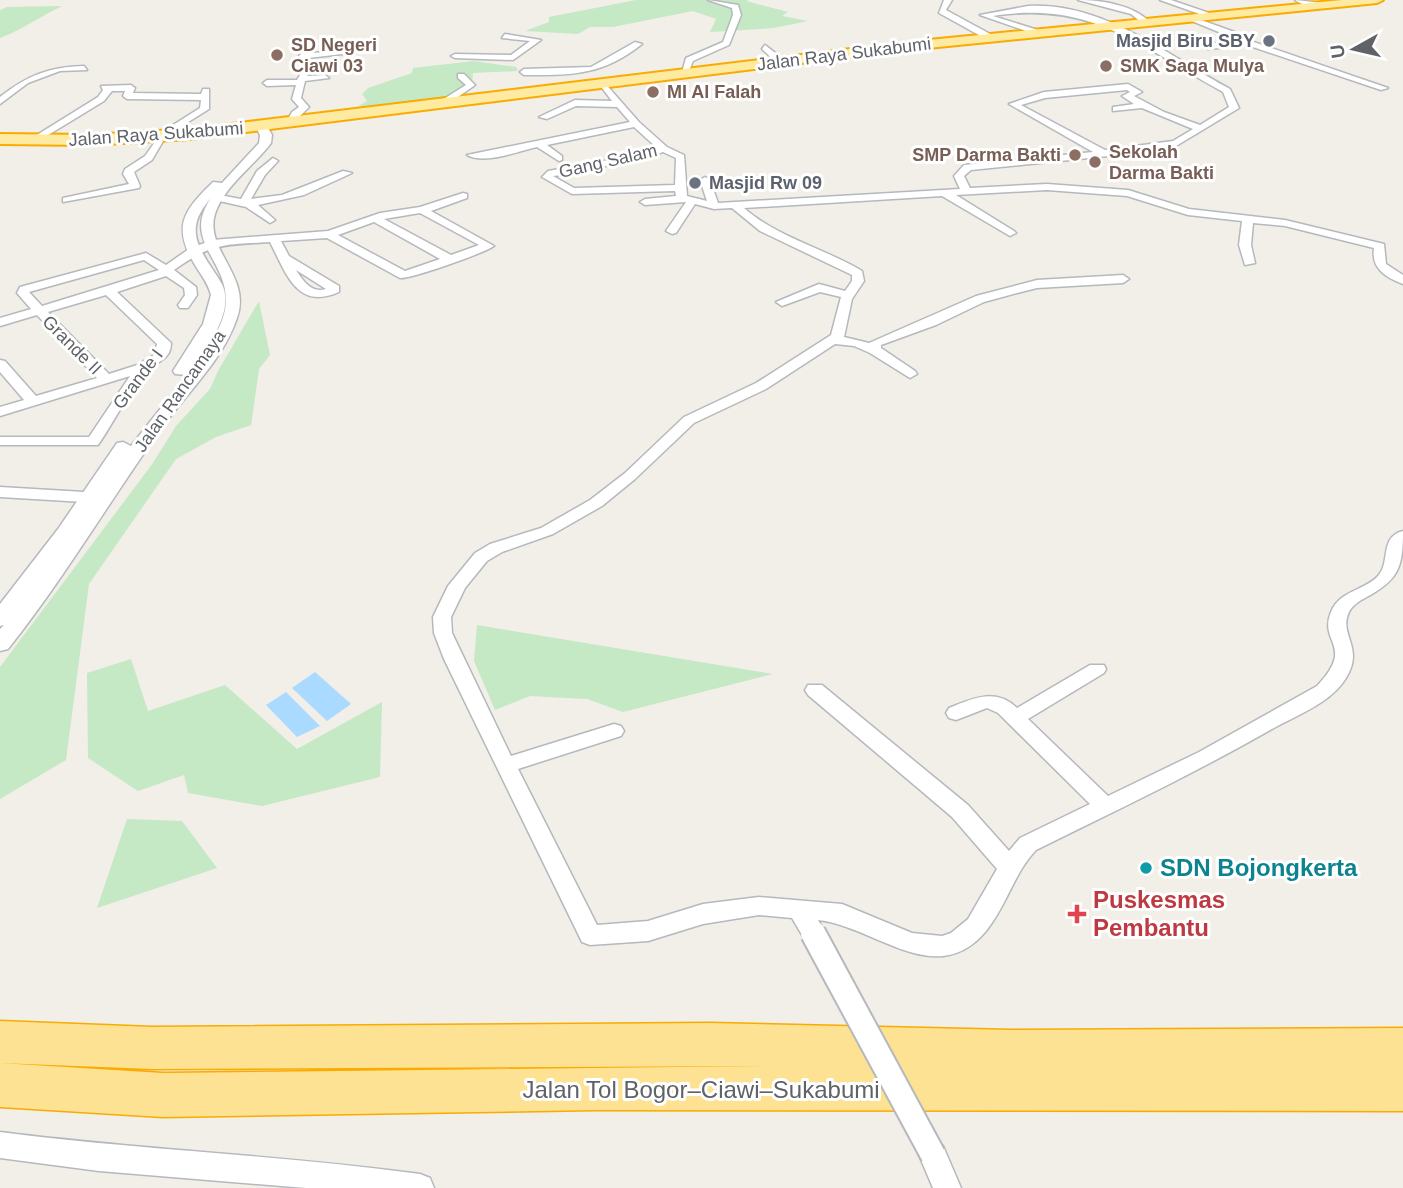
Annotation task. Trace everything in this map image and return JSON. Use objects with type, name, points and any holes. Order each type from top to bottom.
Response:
[{"type":"highway","name":"Jalan Raya Sukabumi","points":[[0,138],[163,135],[253,126],[989,37],[1377,0]]},
{"type":"highway","name":"Jalan Raya Sukabumi","points":[[253,126],[311,119]]},
{"type":"highway","name":"Jalan Raya Sukabumi","points":[[0,138],[163,135]]},
{"type":"highway","name":"Jalan Tol Bogor–Ciawi–Sukabumi","points":[[0,1042],[152,1048],[710,1044],[1011,1051],[1403,1049]]},
{"type":"highway","name":"Jalan Tol Bogor–Ciawi–Sukabumi","points":[[0,1085],[163,1095],[595,1088],[1403,1089]]},
{"type":"street","points":[[684,74],[689,60],[726,43],[737,15],[735,7],[712,0]]},
{"type":"street","points":[[948,0],[942,11],[989,37]]},
{"type":"street","points":[[1164,0],[1211,15]]},
{"type":"street","points":[[1299,0],[1323,5]]},
{"type":"street","points":[[1091,1],[1134,12],[1146,22]]},
{"type":"street","points":[[967,191],[959,176],[968,167],[1176,143],[1234,108],[1230,93],[1185,70],[1160,50],[1085,16],[1044,8],[984,15],[1035,32]]},
{"type":"street","points":[[1190,17],[1237,36],[1242,41]]},
{"type":"street","points":[[455,56],[513,58],[537,40],[505,36]]},
{"type":"street","points":[[1210,47],[1242,41],[1384,88]]},
{"type":"street","points":[[524,72],[573,72],[597,68],[638,44]]},
{"type":"street","points":[[292,121],[295,114],[304,107],[296,99],[312,47]]},
{"type":"street","points":[[765,47],[780,62]]},
{"type":"street","points":[[306,61],[346,53]]},
{"type":"street","points":[[513,58],[524,72],[533,92]]},
{"type":"street","points":[[573,72],[582,66],[578,60]]},
{"type":"street","points":[[0,101],[25,81],[59,69],[84,68]]},
{"type":"street","points":[[573,72],[580,86]]},
{"type":"street","points":[[446,102],[471,85],[461,76]]},
{"type":"street","points":[[267,83],[325,78]]},
{"type":"street","points":[[603,84],[636,124],[664,149],[681,157],[687,212],[672,231]]},
{"type":"street","points":[[37,138],[101,99],[107,88],[127,86],[131,88],[125,95],[130,96],[206,94],[205,106],[201,111],[163,135],[149,158],[129,171],[135,186],[67,200]]},
{"type":"street","points":[[1103,153],[1013,104],[1044,95],[1125,87],[1138,92],[1125,96],[1200,128]]},
{"type":"street","points":[[544,117],[575,103],[620,104]]},
{"type":"street","points":[[1116,109],[1142,105]]},
{"type":"street","points":[[472,155],[487,155],[636,124]]},
{"type":"street","name":"Jalan Rancamaya","points":[[0,619],[8,598],[94,503],[204,362],[227,323],[233,307],[232,285],[214,248],[206,221],[219,198],[265,143],[266,135],[253,126],[250,146],[227,175],[196,204],[189,216],[187,233],[191,256],[218,293],[215,315],[185,365],[94,503],[0,644]]},
{"type":"street","points":[[539,144],[559,158]]},
{"type":"street","name":"Gang Salam","points":[[664,149],[633,159],[549,175],[572,191],[685,196]]},
{"type":"street","points":[[246,204],[261,173],[273,161]]},
{"type":"street","points":[[219,198],[246,204],[286,199],[347,173]]},
{"type":"street","points":[[705,180],[714,206]]},
{"type":"street","points":[[645,202],[685,196],[714,206],[737,206],[1047,187],[1128,193],[1188,212],[1294,225],[1374,244],[1381,249],[1378,259],[1381,266],[1403,280]]},
{"type":"street","points":[[943,192],[1010,233]]},
{"type":"street","points":[[0,322],[169,271],[191,256],[214,248],[260,240],[330,234],[374,219],[422,210],[463,195]]},
{"type":"street","points":[[246,204],[270,220]]},
{"type":"street","points":[[737,206],[772,235],[817,250],[857,273],[858,281],[847,295],[834,340]]},
{"type":"street","points":[[330,234],[400,274],[412,274],[486,247],[487,244],[422,210]]},
{"type":"street","points":[[374,219],[451,260]]},
{"type":"street","points":[[1248,220],[1245,245],[1249,263]]},
{"type":"street","points":[[275,240],[286,259]]},
{"type":"street","points":[[38,310],[23,293],[29,287],[143,256],[169,271],[191,290],[191,295],[184,305]]},
{"type":"street","points":[[874,348],[875,343],[884,337],[931,322],[980,299],[1037,284],[1124,279]]},
{"type":"street","points":[[782,302],[819,288],[847,295]]},
{"type":"street","name":"Grande I","points":[[0,441],[93,442],[142,368],[159,358],[164,342],[109,290]]},
{"type":"street","name":"Grande II","points":[[38,310],[107,379]]},
{"type":"street","points":[[910,374],[874,348],[834,340],[800,358],[761,386],[689,420],[605,497],[547,531],[486,553],[465,575],[442,617],[443,634],[590,934],[648,931],[703,914],[759,906],[842,914],[924,947],[939,947],[964,936],[976,926],[1028,845],[1214,752],[1324,691],[1339,677],[1345,662],[1339,621],[1341,610],[1355,596],[1386,578],[1393,548],[1403,536]]},
{"type":"street","points":[[0,365],[33,402]]},
{"type":"street","points":[[0,412],[142,368]]},
{"type":"street","points":[[17,407],[60,407],[70,400],[72,390]]},
{"type":"street","points":[[0,492],[94,503]]},
{"type":"street","points":[[0,503],[94,503]]},
{"type":"street","points":[[1016,717],[1097,669]]},
{"type":"street","points":[[815,690],[960,811],[1011,869]]},
{"type":"street","points":[[956,713],[987,701],[999,704],[1016,717],[1105,807]]},
{"type":"street","points":[[506,765],[614,731]]},
{"type":"street","points":[[799,909],[933,1154],[947,1188]]},
{"type":"street","points":[[0,1145],[99,1158],[341,1177],[420,1188]]},
{"type":"green space","points":[[636,0],[749,0],[746,1],[788,12],[782,16],[808,21],[774,28],[710,32],[716,19],[693,11],[613,27],[590,27],[578,34],[525,31],[549,22],[549,17]]},
{"type":"green space","points":[[62,6],[0,38],[0,10],[7,7]]},
{"type":"green space","points":[[474,61],[516,67],[518,71],[473,73],[472,84],[441,101],[438,98],[357,107],[367,101],[362,94],[368,88],[412,73],[413,68]]},
{"type":"green space","points":[[259,301],[270,355],[259,369],[251,425],[216,437],[176,459],[89,584],[66,760],[0,799],[0,667],[153,463],[176,426],[210,389]]},
{"type":"green space","points":[[477,625],[773,674],[623,712],[587,699],[530,696],[495,710],[474,661]]},
{"type":"green space","points":[[131,659],[148,711],[225,685],[297,749],[382,702],[380,777],[262,806],[188,793],[184,775],[138,791],[88,758],[87,673]]},
{"type":"green space","points":[[127,819],[182,821],[217,868],[97,908]]},
{"type":"water","points":[[315,672],[351,704],[327,721],[292,688]]},
{"type":"water","points":[[286,692],[320,726],[297,737],[266,705]]},
{"type":"place","name":"Masjid Biru SBY","points":[[1269,41]]},
{"type":"place","name":"SD Negeri Ciawi 03","points":[[277,55]]},
{"type":"place","name":"SMK Saga Mulya","points":[[1106,66]]},
{"type":"place","name":"MI Al Falah","points":[[653,92]]},
{"type":"place","name":"SMP Darma Bakti","points":[[1075,155]]},
{"type":"place","name":"Sekolah Darma Bakti","points":[[1095,162]]},
{"type":"place","name":"Masjid Rw 09","points":[[695,183]]},
{"type":"place","name":"SDN Bojongkerta","points":[[1146,868]]},
{"type":"place","name":"Puskesmas Pembantu","points":[[1077,914]]}]
